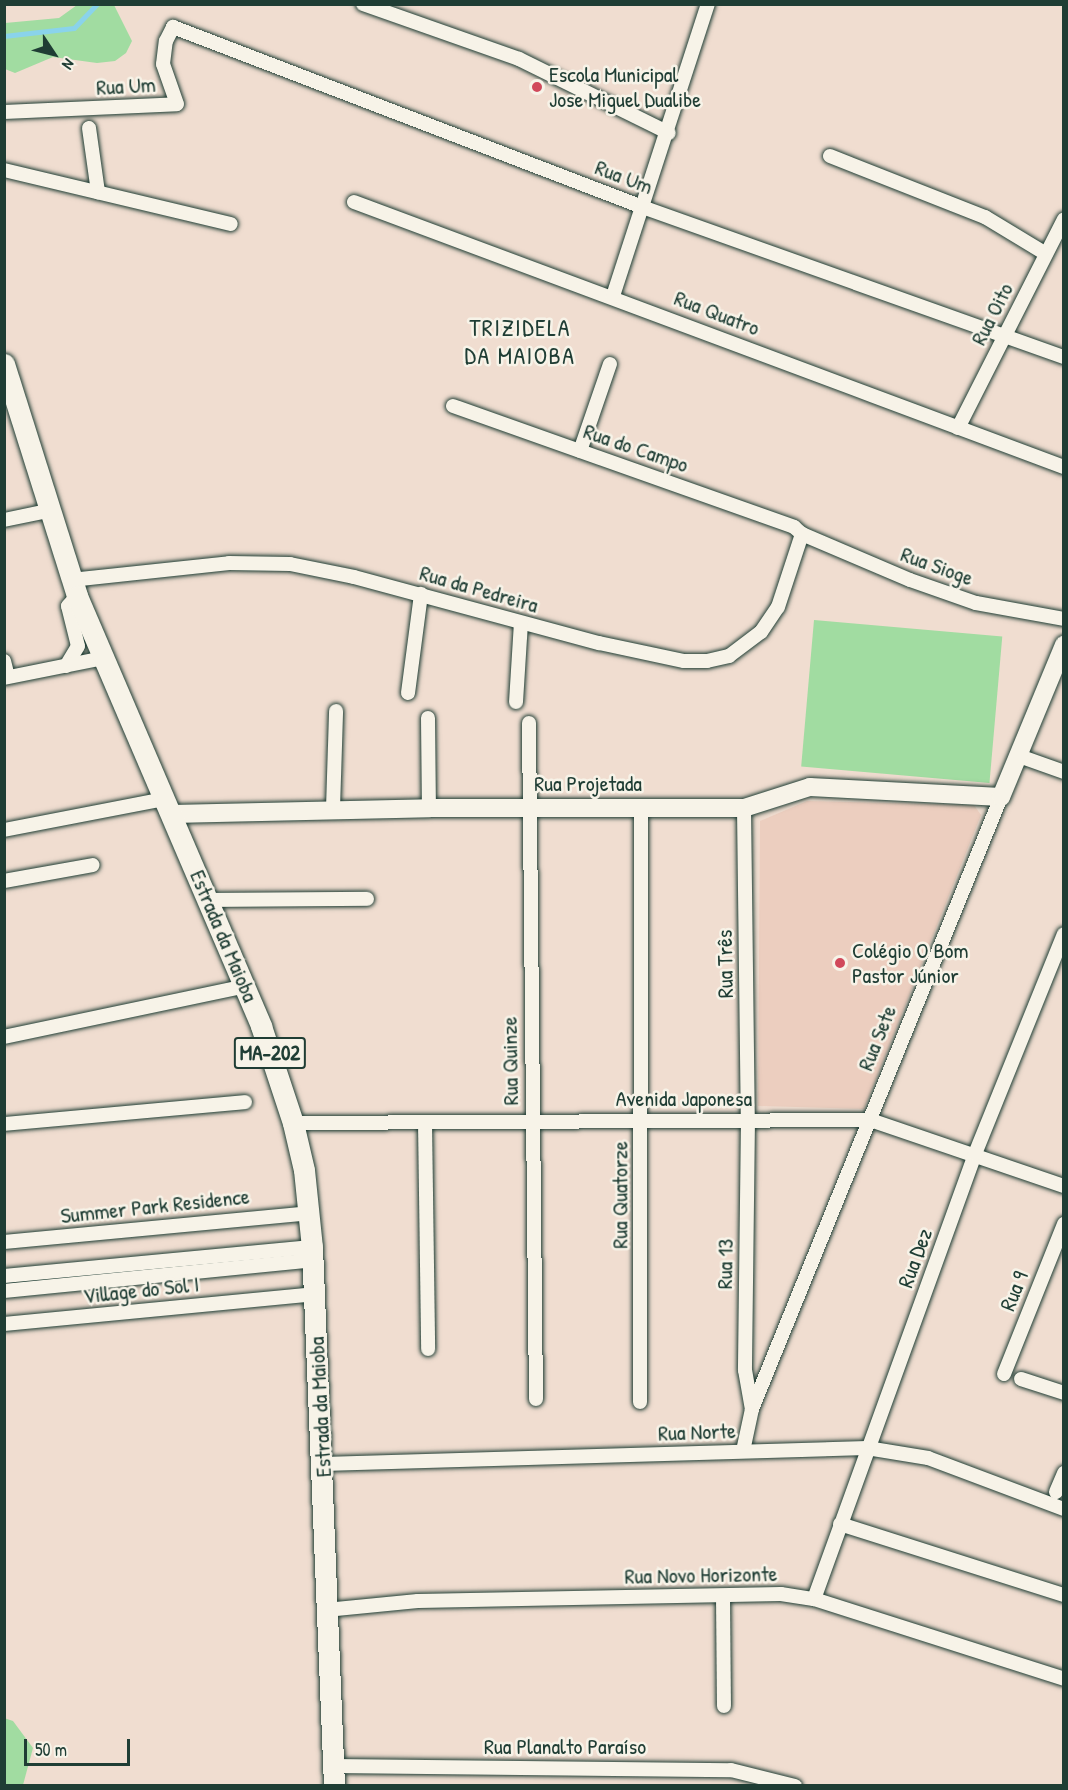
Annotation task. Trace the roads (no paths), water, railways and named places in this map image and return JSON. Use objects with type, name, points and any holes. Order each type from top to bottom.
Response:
[{"type":"main road","name":"Estrada da Maioba","points":[[4,364],[48,511],[74,588],[210,900],[245,986],[293,1123],[309,1213],[312,1253],[323,1464],[333,1776]]},
{"type":"street","points":[[363,4],[558,75],[669,133]]},
{"type":"street","points":[[613,296],[645,208],[708,4]]},
{"type":"street","name":"Rua Um","points":[[4,112],[177,104],[163,64],[166,41],[173,27],[645,208],[1064,357]]},
{"type":"street","points":[[90,128],[98,192]]},
{"type":"street","points":[[830,156],[985,217],[1046,254]]},
{"type":"street","points":[[4,170],[231,224]]},
{"type":"street","name":"Rua Quatro","points":[[354,202],[613,296],[1064,467]]},
{"type":"street","name":"Rua Oito","points":[[958,428],[1064,219]]},
{"type":"street","points":[[580,451],[610,364]]},
{"type":"street","name":"Rua do Campo","points":[[453,406],[794,527],[802,534]]},
{"type":"street","points":[[4,520],[48,511]]},
{"type":"street","name":"Rua Sioge","points":[[802,534],[976,603],[1064,619]]},
{"type":"street","name":"Rua da Pedreira","points":[[74,588],[229,564],[290,564],[421,594],[521,623],[684,661],[729,656],[761,632],[777,607],[802,534]]},
{"type":"street","points":[[66,666],[78,646],[68,606],[74,588]]},
{"type":"street","points":[[408,693],[421,594]]},
{"type":"street","points":[[516,702],[521,623]]},
{"type":"street","name":"Rua Sete","points":[[743,1451],[752,1409],[1064,645]]},
{"type":"street","points":[[4,661],[6,678],[104,658]]},
{"type":"street","points":[[333,809],[336,711]]},
{"type":"street","points":[[428,718],[429,808]]},
{"type":"street","name":"Rua Quinze","points":[[529,723],[528,808],[536,1399]]},
{"type":"street","points":[[1019,756],[1064,772]]},
{"type":"street","name":"Rua Projetada","points":[[169,806],[333,809],[744,808],[810,787],[1001,797]]},
{"type":"street","points":[[4,830],[169,806]]},
{"type":"street","name":"Rua Quatorze","points":[[640,1402],[641,807]]},
{"type":"street","name":"Rua Três","points":[[744,808],[748,1119]]},
{"type":"street","points":[[4,881],[93,865]]},
{"type":"street","points":[[210,900],[366,899]]},
{"type":"street","name":"Rua Dez","points":[[814,1599],[975,1154],[1064,934]]},
{"type":"street","points":[[4,1037],[245,986]]},
{"type":"street","points":[[4,1124],[244,1102]]},
{"type":"street","name":"Rua 13","points":[[748,1119],[745,1370],[752,1409]]},
{"type":"street","name":"Avenida Japonesa","points":[[293,1123],[870,1120],[1064,1186]]},
{"type":"street","points":[[425,1122],[428,1349]]},
{"type":"street","name":"Summer Park Residence","points":[[4,1242],[309,1213]]},
{"type":"street","name":"Rua 9","points":[[1004,1374],[1064,1224]]},
{"type":"street","points":[[4,1276],[312,1253]]},
{"type":"street","name":"Village do Sol I","points":[[4,1291],[278,1263],[312,1253]]},
{"type":"street","name":"Village do Sol I","points":[[4,1324],[314,1294]]},
{"type":"street","points":[[1022,1379],[1064,1393]]},
{"type":"street","name":"Rua Norte","points":[[323,1464],[867,1448],[928,1458],[1064,1509]]},
{"type":"street","points":[[1056,1492],[1064,1473]]},
{"type":"street","points":[[840,1524],[1064,1595]]},
{"type":"street","name":"Rua Novo Horizonte","points":[[326,1610],[430,1601],[781,1594],[814,1599],[1064,1679]]},
{"type":"street","points":[[723,1596],[724,1706]]},
{"type":"street","name":"Rua Planalto Paraíso","points":[[333,1776],[731,1770],[795,1785]]},
{"type":"waterway","points":[[4,36],[74,28],[97,4]]},
{"type":"place","name":"Escola Municipal Jose Miguel Dualibe","points":[[537,87]]},
{"type":"place","name":"Colégio O Bom Pastor Júnior","points":[[840,963]]},
{"type":"district","name":"TRIZIDELA DA MAIOBA","points":[[520,342]]}]
